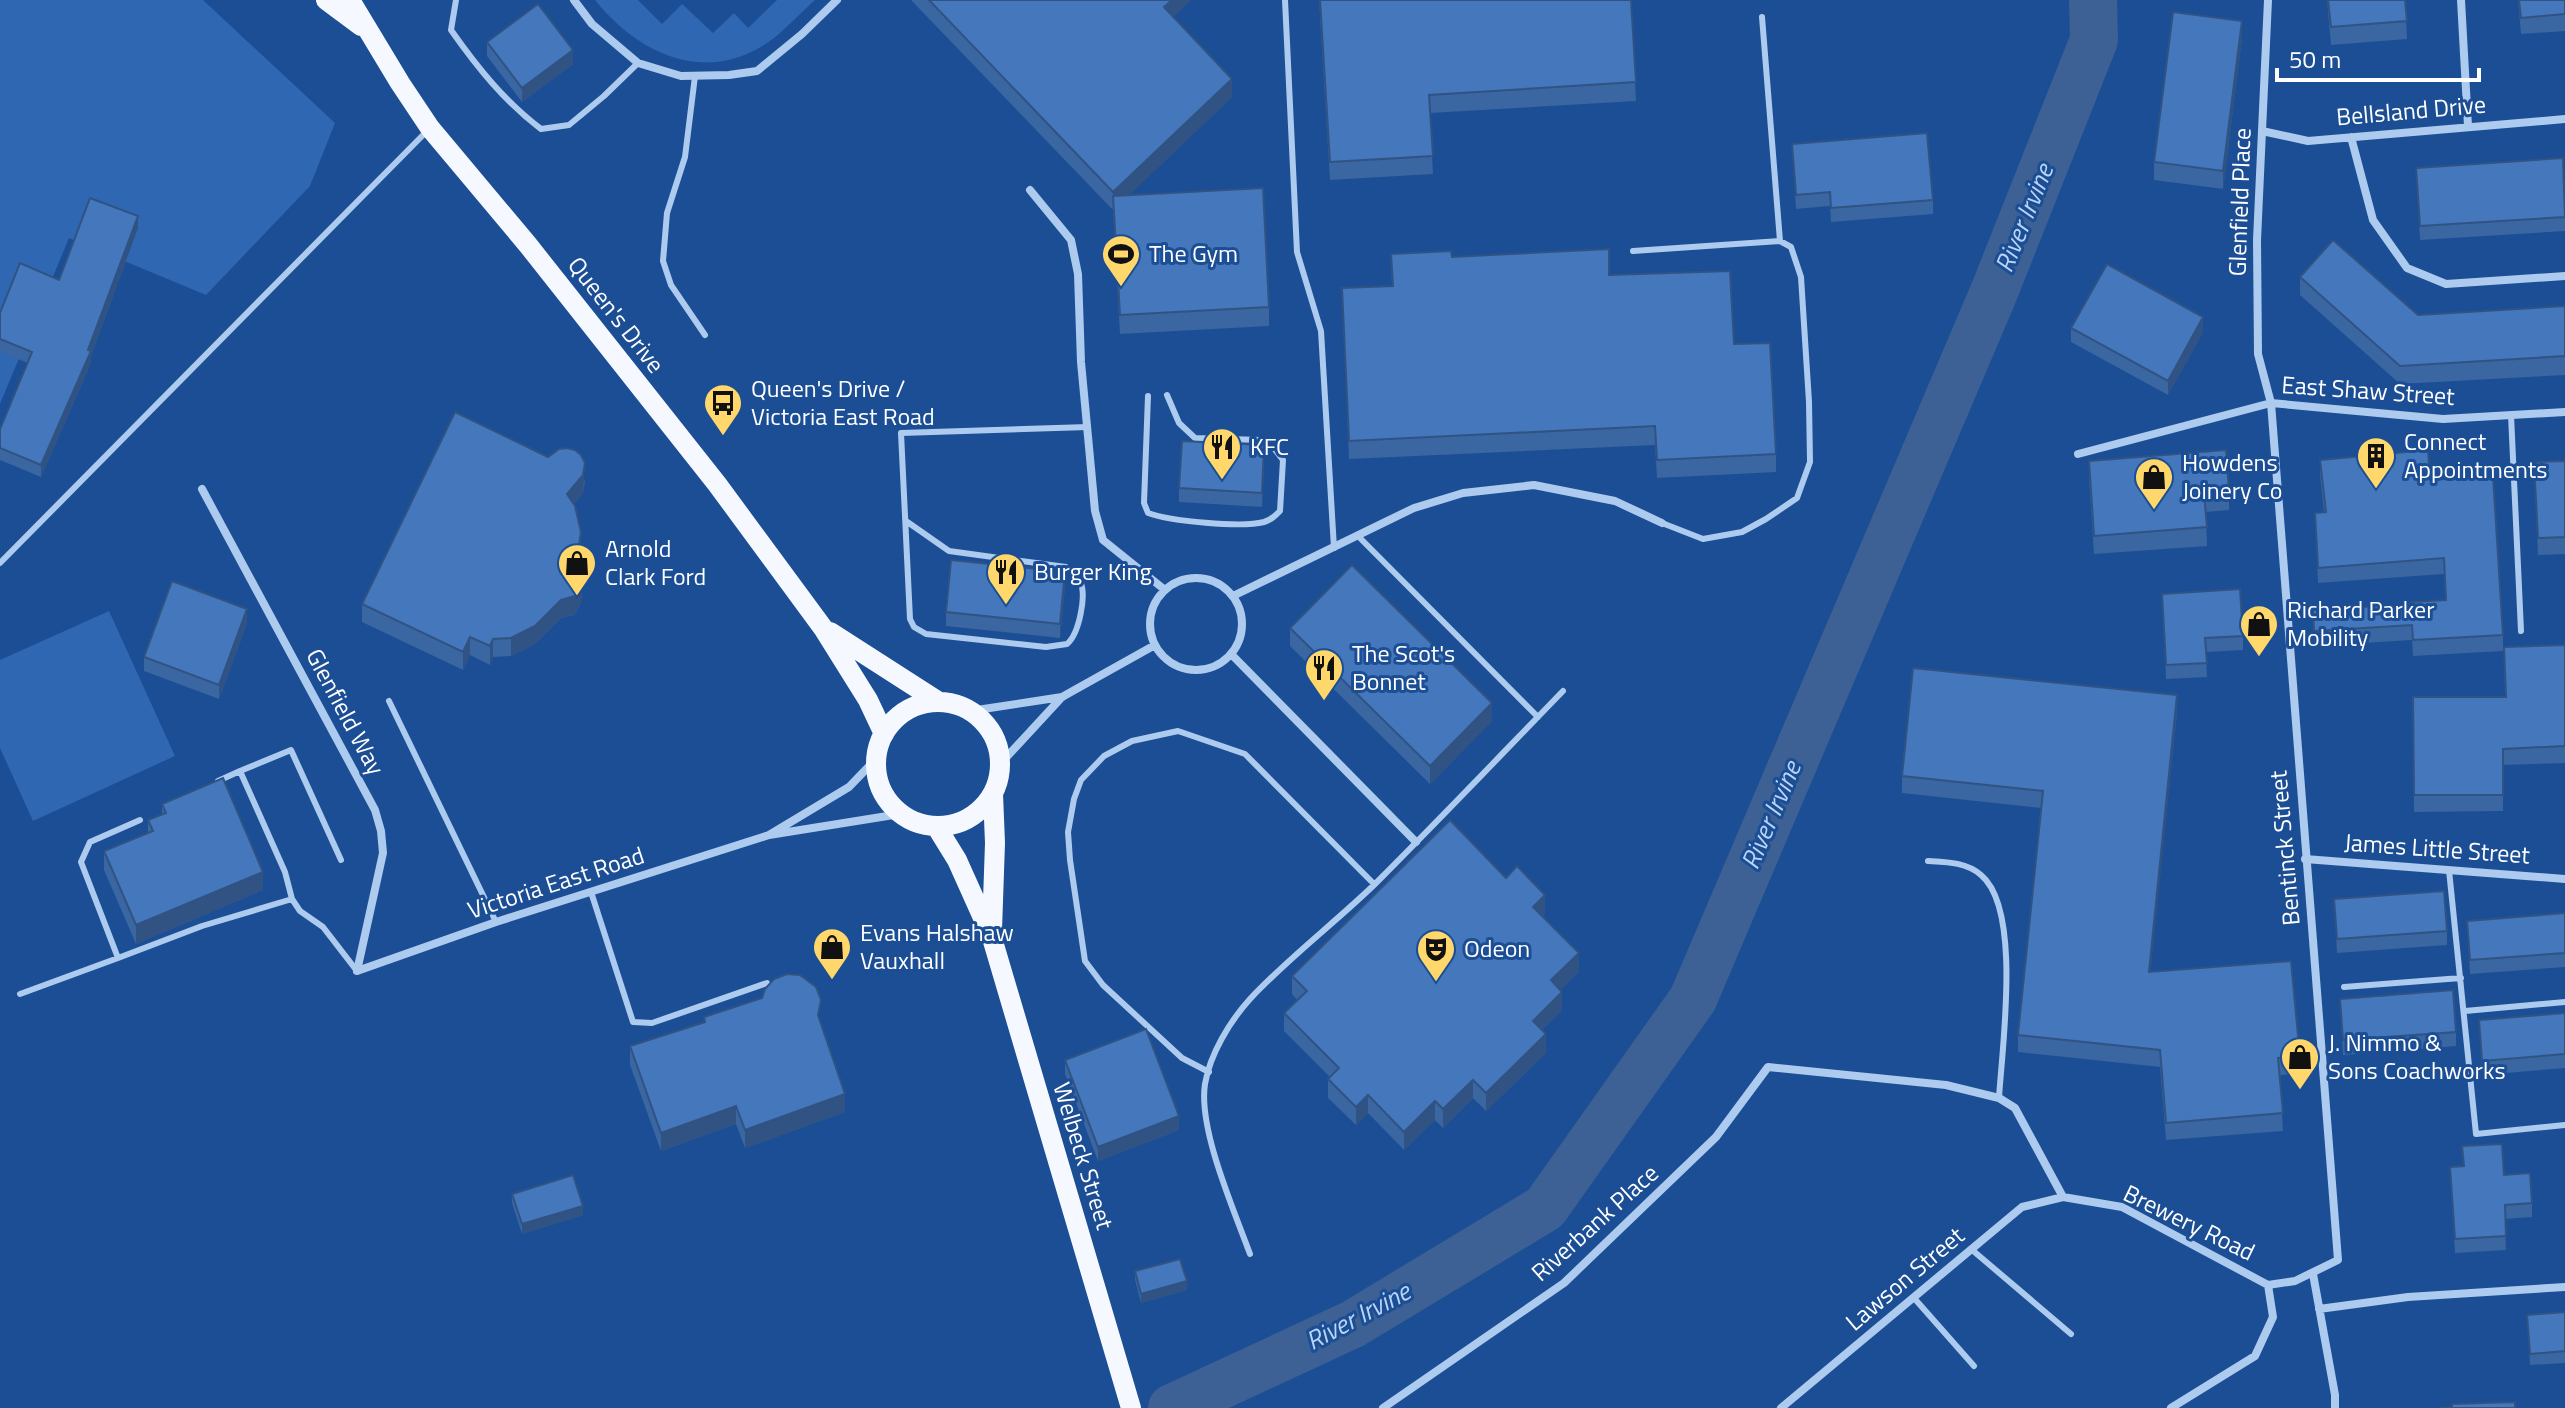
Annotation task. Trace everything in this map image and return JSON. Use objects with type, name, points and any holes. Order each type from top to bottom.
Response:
[{"type":"main road","name":"Queen's Drive","points":[[326,0],[370,34]]},
{"type":"main road","name":"Queen's Drive","points":[[350,0],[430,128],[528,245],[717,484],[823,628],[868,700],[884,734]]},
{"type":"main road","name":"Queen's Drive","points":[[823,628],[939,702]]},
{"type":"main road","points":[[939,702],[970,711],[986,725],[997,743],[1001,763],[999,779],[983,808],[953,825],[936,826],[917,823],[900,814],[889,803],[877,774],[876,759],[884,734],[894,721],[923,704],[939,702]]},
{"type":"main road","name":"Welbeck Street","points":[[992,938],[993,794]]},
{"type":"main road","name":"Welbeck Street","points":[[936,826],[957,860],[992,938],[1128,1398]]},
{"type":"street","points":[[574,0],[592,24],[638,63],[681,76],[757,71],[837,0]]},
{"type":"street","name":"Glenfield Place","points":[[2268,0],[2257,240],[2258,354],[2271,403]]},
{"type":"street","points":[[2461,0],[2468,126]]},
{"type":"street","name":"Bellsland Drive","points":[[2262,131],[2308,141],[2565,119]]},
{"type":"street","points":[[2351,137],[2373,220],[2407,268],[2446,284],[2565,276]]},
{"type":"street","points":[[1030,190],[1071,240],[1078,274],[1081,362],[1095,511],[1103,540],[1165,590]]},
{"type":"street","name":"East Shaw Street","points":[[2078,454],[2271,403],[2443,419],[2565,412]]},
{"type":"street","name":"Bentinck Street","points":[[2271,403],[2305,859],[2338,1234],[2338,1260],[2313,1274]]},
{"type":"street","points":[[1233,596],[1414,508],[1463,493],[1534,485],[1615,501],[1662,523]]},
{"type":"street","name":"Glenfield Way","points":[[202,489],[375,810],[383,853],[357,971]]},
{"type":"street","points":[[1192,578],[1208,579],[1222,585],[1233,596],[1240,610],[1242,625],[1239,640],[1231,654],[1219,663],[1191,669],[1176,665],[1164,657],[1150,631],[1150,616],[1155,602],[1165,590],[1192,578]]},
{"type":"street","points":[[1001,763],[1062,697],[1155,645]]},
{"type":"street","points":[[1231,654],[1416,842]]},
{"type":"street","points":[[970,711],[1062,697]]},
{"type":"street","name":"Victoria East Road","points":[[769,835],[849,787],[876,759]]},
{"type":"street","name":"Victoria East Road","points":[[357,971],[496,922],[769,835],[900,814]]},
{"type":"street","name":"James Little Street","points":[[2305,859],[2565,879]]},
{"type":"street","name":"Riverbank Place","points":[[1383,1408],[1564,1283],[1716,1137],[1768,1067],[1946,1085],[1999,1098]]},
{"type":"street","points":[[1999,1098],[2015,1108],[2063,1197]]},
{"type":"street","name":"Brewery Road","points":[[2063,1197],[2122,1207],[2268,1285],[2295,1281],[2313,1274]]},
{"type":"street","name":"Lawson Street","points":[[1781,1408],[2022,1207],[2063,1197]]},
{"type":"street","points":[[2313,1274],[2335,1408]]},
{"type":"street","points":[[2171,1408],[2255,1356],[2273,1317],[2268,1285]]},
{"type":"street","points":[[2319,1309],[2408,1297],[2565,1287]]},
{"type":"lane","points":[[456,0],[451,30],[518,112],[541,129],[569,125],[638,63]]},
{"type":"lane","points":[[1285,0],[1297,252],[1321,331],[1334,548]]},
{"type":"lane","points":[[1762,17],[1780,241]]},
{"type":"lane","points":[[695,76],[685,157],[667,213],[663,261],[671,285],[705,335]]},
{"type":"lane","points":[[0,563],[430,128]]},
{"type":"lane","points":[[1633,251],[1780,241],[1791,247],[1801,277],[1810,462],[1797,498],[1742,532],[1703,539],[1662,523]]},
{"type":"lane","points":[[1148,396],[1144,503],[1148,513],[1163,519],[1253,524],[1269,521],[1280,511],[1283,460],[1270,443],[1195,438],[1179,423],[1167,395]]},
{"type":"lane","points":[[2511,415],[2521,631]]},
{"type":"lane","points":[[906,521],[949,551],[1066,567],[1075,573],[1083,589],[1077,630],[1067,644],[1058,647],[926,634],[914,627],[910,619],[901,433],[1088,427]]},
{"type":"lane","points":[[1358,536],[1538,717]]},
{"type":"lane","points":[[1250,1254],[1204,1112],[1205,1084],[1224,1036],[1250,999],[1477,783],[1563,691]]},
{"type":"lane","points":[[389,701],[496,922]]},
{"type":"lane","points":[[1209,1072],[1182,1058],[1103,985],[1085,961],[1068,832],[1081,780],[1104,756],[1132,741],[1178,731],[1245,754],[1374,884]]},
{"type":"lane","points":[[213,783],[291,750],[341,860]]},
{"type":"lane","points":[[240,771],[285,872],[292,899],[300,911],[323,927],[357,971]]},
{"type":"lane","points":[[118,958],[81,862],[90,842],[140,820]]},
{"type":"lane","points":[[1928,861],[1961,864],[1980,874],[1993,889],[2003,923],[2007,963],[1999,1098]]},
{"type":"lane","points":[[2449,870],[2476,1134],[2565,1125]]},
{"type":"lane","points":[[591,892],[633,1022],[652,1023],[767,983]]},
{"type":"lane","points":[[20,994],[202,926],[292,899]]},
{"type":"lane","points":[[2344,987],[2461,978]]},
{"type":"lane","points":[[2465,1011],[2565,1002]]},
{"type":"lane","points":[[1971,1249],[2071,1334]]},
{"type":"lane","points":[[1914,1298],[1974,1366]]},
{"type":"shaded area","points":[[0,0],[203,0],[335,123],[310,186],[206,295],[69,238],[0,404]]},
{"type":"shaded area","points":[[595,0],[638,0],[662,24],[682,4],[713,33],[734,13],[748,28],[777,0],[815,0],[774,38],[749,53],[725,61],[701,62],[654,50],[613,20]]},
{"type":"shaded area","points":[[109,611],[175,756],[33,821],[0,748],[0,660]]},
{"type":"building","points":[[929,0],[1172,0],[1164,7],[1232,79],[1113,192]]},
{"type":"building","points":[[1320,0],[1631,0],[1636,82],[1429,95],[1433,156],[1330,162]]},
{"type":"building","points":[[2328,0],[2405,0],[2407,21],[2331,27]]},
{"type":"building","points":[[2519,0],[2565,0],[2565,14],[2521,18]]},
{"type":"building","points":[[538,4],[573,50],[522,88],[487,42]]},
{"type":"building","points":[[2173,12],[2242,21],[2223,171],[2154,162]]},
{"type":"building","points":[[1927,133],[1933,200],[1831,208],[1830,192],[1796,195],[1792,144]]},
{"type":"building","points":[[2563,158],[2565,217],[2420,226],[2416,168]]},
{"type":"building","points":[[1263,188],[1269,307],[1120,315],[1113,196]]},
{"type":"building","points":[[90,198],[138,216],[88,350],[91,351],[41,465],[0,448],[0,429],[32,352],[0,339],[0,313],[20,263],[59,280]]},
{"type":"building","points":[[2333,240],[2418,315],[2565,306],[2565,356],[2400,366],[2300,277]]},
{"type":"building","points":[[1609,249],[1609,275],[1730,271],[1734,344],[1770,343],[1776,454],[1657,460],[1655,426],[1349,441],[1342,288],[1393,286],[1391,254],[1451,251],[1452,257]]},
{"type":"building","points":[[2107,264],[2203,317],[2168,381],[2071,328]]},
{"type":"building","points":[[455,412],[548,457],[559,449],[575,450],[585,463],[583,475],[567,494],[575,506],[581,532],[576,567],[582,582],[575,596],[561,600],[535,626],[511,638],[493,639],[490,646],[470,637],[463,652],[362,604]]},
{"type":"building","name":"KFC","points":[[1182,441],[1264,445],[1262,493],[1179,488]]},
{"type":"building","name":"Howdens Joinery Co","points":[[2226,450],[2229,492],[2204,493],[2207,527],[2094,536],[2089,461]]},
{"type":"building","points":[[2428,450],[2430,480],[2493,476],[2503,635],[2413,640],[2412,625],[2314,631],[2313,610],[2446,600],[2444,558],[2318,568],[2315,513],[2326,512],[2320,460]]},
{"type":"building","points":[[2565,461],[2565,537],[2538,538],[2534,462]]},
{"type":"building","name":"Burger King","points":[[951,560],[1065,572],[1060,624],[946,612]]},
{"type":"building","points":[[1352,565],[1492,703],[1430,766],[1290,628]]},
{"type":"building","points":[[172,581],[247,609],[219,685],[144,657]]},
{"type":"building","points":[[2240,589],[2243,636],[2205,638],[2207,663],[2166,665],[2162,594]]},
{"type":"building","points":[[2565,645],[2565,746],[2503,749],[2503,795],[2414,795],[2413,697],[2506,697],[2504,647]]},
{"type":"building","points":[[1913,668],[2177,695],[2149,972],[2291,961],[2300,1057],[2278,1058],[2283,1113],[2166,1123],[2160,1050],[2018,1035],[2043,791],[1902,776]]},
{"type":"building","points":[[223,778],[263,872],[136,925],[104,851],[153,831],[148,820],[166,813],[162,804]]},
{"type":"building","name":"Odeon","points":[[1450,820],[1506,878],[1517,866],[1545,895],[1533,907],[1579,953],[1551,980],[1562,992],[1533,1021],[1546,1034],[1486,1093],[1473,1080],[1443,1109],[1435,1101],[1404,1132],[1368,1095],[1356,1107],[1328,1079],[1339,1068],[1284,1013],[1307,991],[1292,976]]},
{"type":"building","points":[[2444,891],[2447,931],[2337,939],[2334,899]]},
{"type":"building","points":[[2565,913],[2565,953],[2470,960],[2467,921]]},
{"type":"building","points":[[787,974],[800,975],[816,987],[821,1000],[818,1015],[845,1094],[745,1130],[736,1106],[661,1133],[630,1046],[705,1022],[704,1017],[762,998],[774,979]]},
{"type":"building","points":[[2453,990],[2456,1032],[2343,1040],[2340,999]]},
{"type":"building","points":[[2565,1013],[2565,1054],[2482,1061],[2479,1020]]},
{"type":"building","points":[[1146,1029],[1179,1116],[1098,1147],[1065,1060]]},
{"type":"building","points":[[2502,1144],[2504,1175],[2530,1173],[2532,1203],[2505,1205],[2506,1236],[2455,1239],[2450,1167],[2464,1166],[2462,1146]]},
{"type":"building","points":[[573,1175],[583,1206],[522,1224],[512,1194]]},
{"type":"building","points":[[1180,1259],[1187,1281],[1141,1294],[1135,1271]]},
{"type":"building","points":[[2565,1312],[2565,1351],[2530,1354],[2527,1315]]},
{"type":"building","points":[[2515,1402],[2515,1408],[2440,1408],[2452,1407],[2452,1404]]},
{"type":"waterway","name":"River Irvine","points":[[1172,1408],[1353,1324],[1545,1208],[1693,999],[1994,292],[2094,40],[2093,0]]},
{"type":"place","name":"The Gym","points":[[1121,288]]},
{"type":"place","name":"Queen's Drive / Victoria East Road","points":[[723,437]]},
{"type":"place","name":"KFC","points":[[1222,481]]},
{"type":"place","name":"Connect Appointments","points":[[2376,490]]},
{"type":"place","name":"Howdens Joinery Co","points":[[2154,511]]},
{"type":"place","name":"Arnold Clark Ford","points":[[577,597]]},
{"type":"place","name":"Burger King","points":[[1006,606]]},
{"type":"place","name":"Richard Parker Mobility","points":[[2259,658]]},
{"type":"place","name":"The Scot's Bonnet","points":[[1324,702]]},
{"type":"place","name":"Evans Halshaw Vauxhall","points":[[832,981]]},
{"type":"place","name":"Odeon","points":[[1436,983]]},
{"type":"place","name":"J. Nimmo & Sons Coachworks","points":[[2300,1091]]}]
